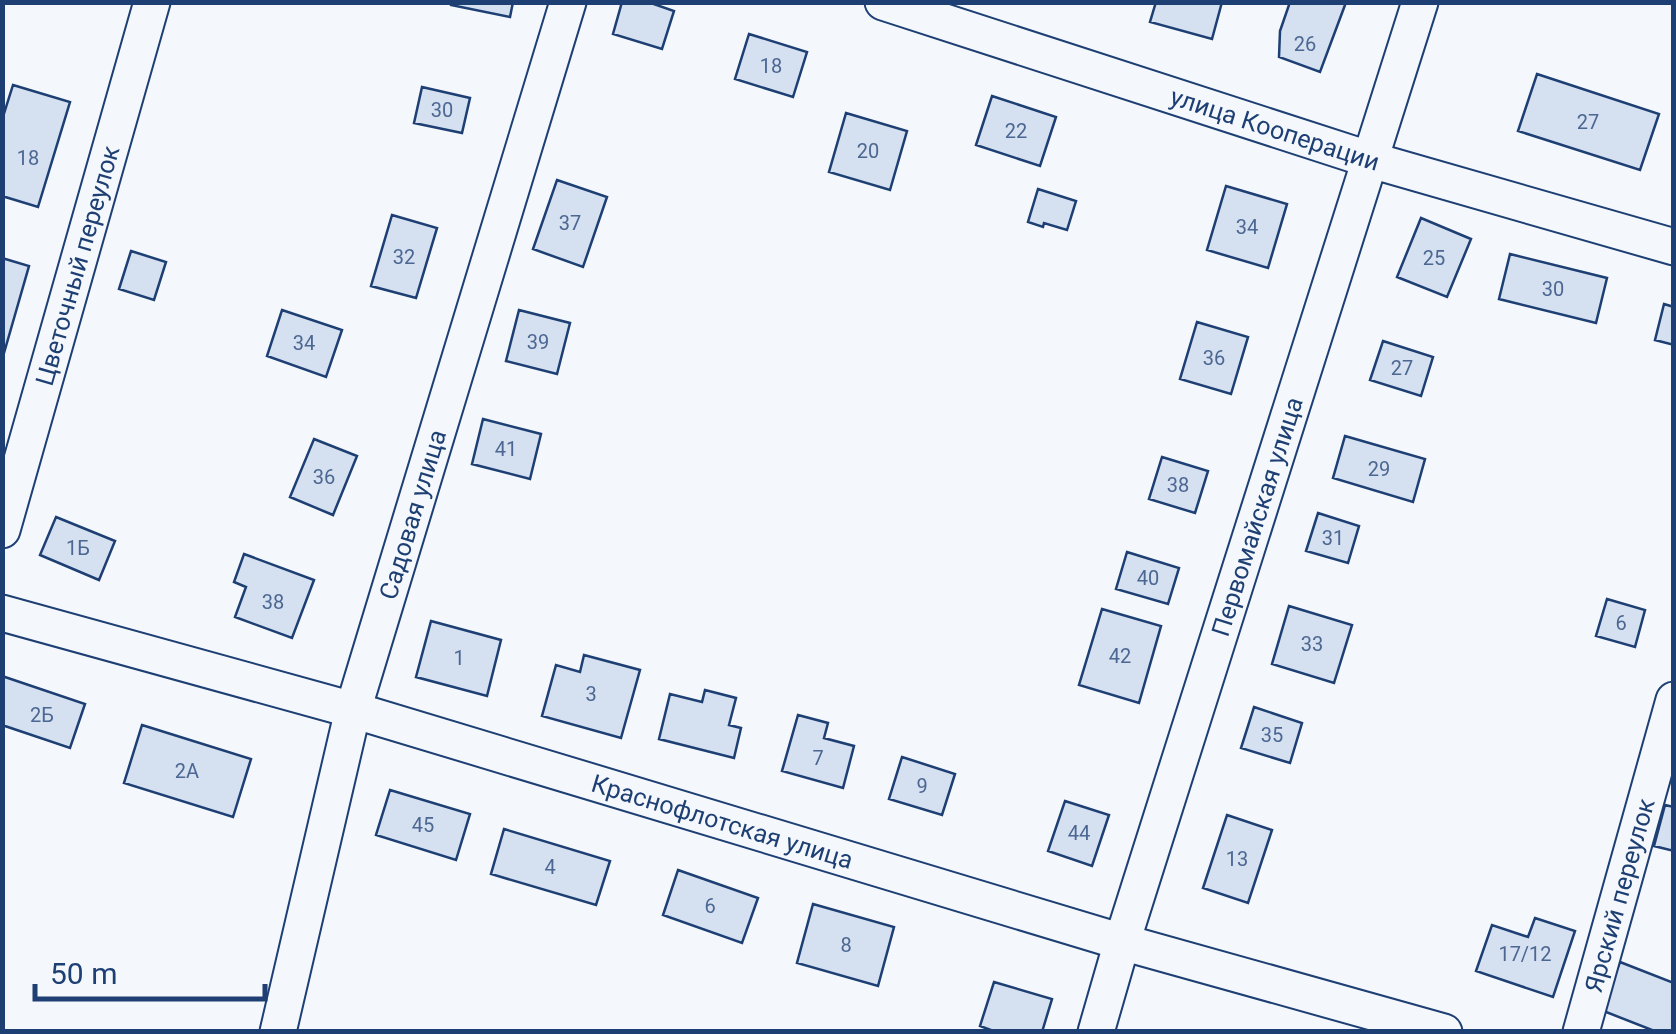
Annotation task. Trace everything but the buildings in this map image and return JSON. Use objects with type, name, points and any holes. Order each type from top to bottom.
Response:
[{"type":"street","name":"Цветочный переулок","points":[[2,530],[152,2]]},
{"type":"street","name":"Садовая улица","points":[[278,1032],[353,710],[568,2]]},
{"type":"street","name":"улица Кооперации","points":[[882,2],[926,9],[1371,160],[1674,247]]},
{"type":"street","name":"Первомайская улица","points":[[1096,1032],[1420,2]]},
{"type":"street","name":"Краснофлотская улица","points":[[2,614],[353,710],[1122,942],[1444,1032]]},
{"type":"street","name":"Ярский переулок","points":[[1581,1032],[1674,700]]}]
